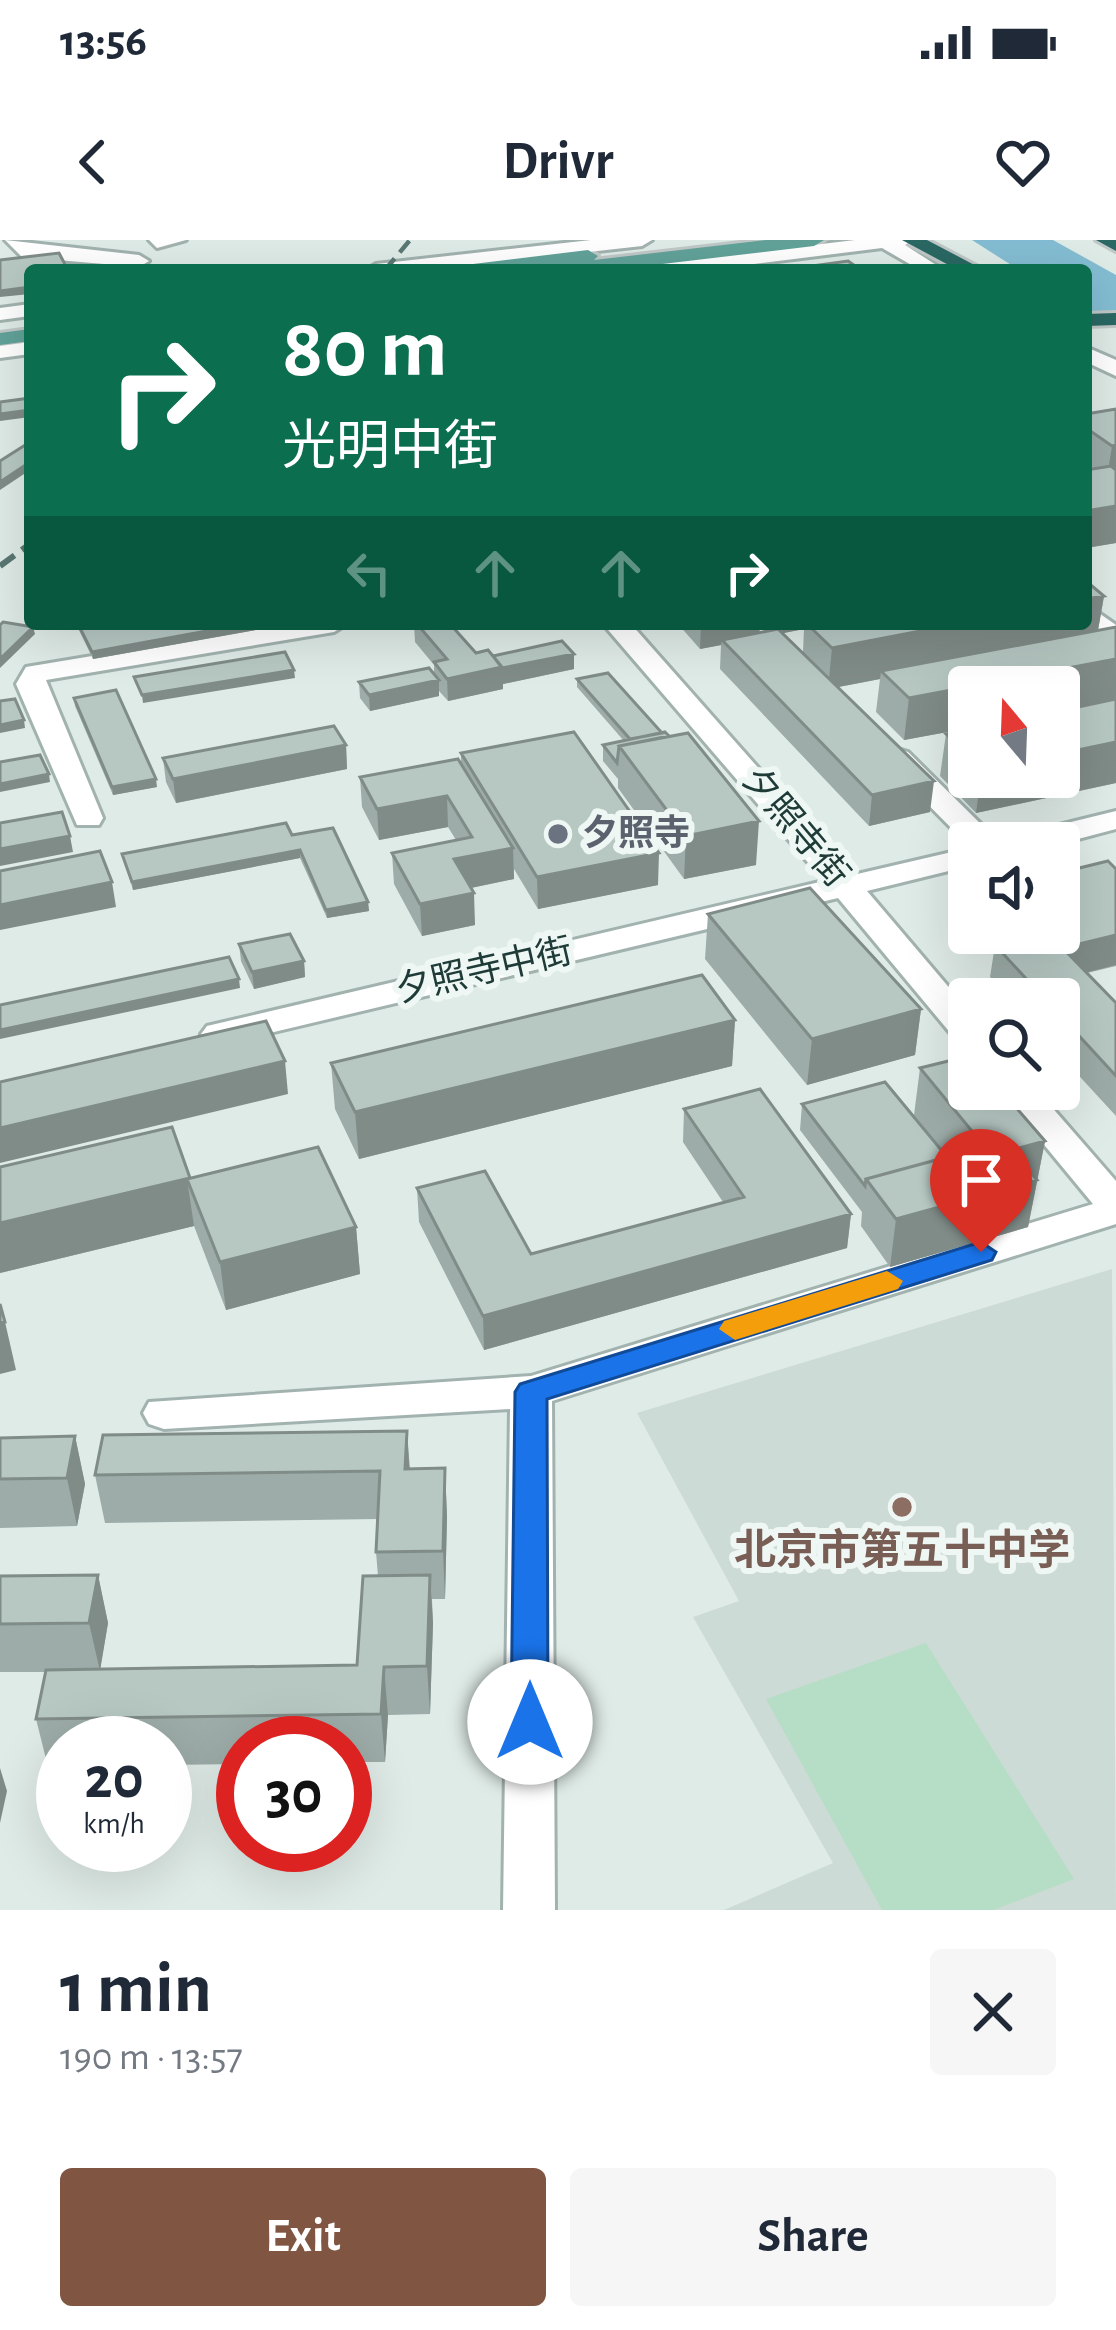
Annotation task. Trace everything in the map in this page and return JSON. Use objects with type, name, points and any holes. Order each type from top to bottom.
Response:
[{"type":"highway","points":[[1106,240],[1116,245]]},
{"type":"highway","points":[[925,242],[964,264]]},
{"type":"highway","points":[[1115,320],[1107,332],[1116,345]]},
{"type":"main road","points":[[585,264],[723,240]]},
{"type":"main road","points":[[549,264],[814,240]]},
{"type":"street","points":[[429,264],[642,240]]},
{"type":"street","points":[[140,264],[164,241]]},
{"type":"street","points":[[706,264],[890,241],[925,264]]},
{"type":"street","points":[[12,244],[22,251],[131,264]]},
{"type":"street","points":[[1092,617],[1116,639]]},
{"type":"street","points":[[88,818],[30,683],[36,673],[298,630]]},
{"type":"street","name":"夕照寺街","points":[[621,630],[948,1008]]},
{"type":"street","points":[[882,742],[963,822]]},
{"type":"street","points":[[1080,829],[1116,820]]},
{"type":"street","name":"夕照寺中街","points":[[182,1044],[948,862]]},
{"type":"street","points":[[164,1413],[531,1392],[1116,1208],[1034,1110]]},
{"type":"street","points":[[529,1910],[531,1392]]},
{"type":"shaded area","name":"北京市第五十中学","points":[[1112,1269],[1116,1910],[724,1910],[833,1863],[693,1617],[739,1601],[637,1413]]},
{"type":"green space","points":[[926,1643],[1074,1879],[993,1910],[882,1910],[766,1699]]},
{"type":"water","points":[[972,240],[1053,240],[1116,275],[1116,326],[1092,313],[1092,264],[1010,264]]},
{"type":"building","points":[[59,253],[65,264],[24,264],[24,288],[0,291],[0,260]]},
{"type":"building","points":[[24,399],[24,411],[0,414],[0,402]]},
{"type":"building","points":[[1116,409],[1116,445],[1092,432],[1092,413]]},
{"type":"building","points":[[24,446],[24,466],[0,482],[0,461]]},
{"type":"building","points":[[1111,466],[1116,470],[1116,506],[1092,510],[1092,469]]},
{"type":"building","points":[[0,625],[30,630],[0,659]]},
{"type":"building","points":[[1116,627],[1116,659],[1079,666],[948,666],[948,691],[909,698],[881,671]]},
{"type":"building","points":[[81,630],[212,630],[92,652]]},
{"type":"building","points":[[422,630],[455,630],[476,653],[488,650],[502,667],[447,679],[434,662],[447,659]]},
{"type":"building","points":[[779,630],[934,781],[872,795],[722,640]]},
{"type":"building","points":[[813,630],[926,630],[832,648]]},
{"type":"building","points":[[562,641],[574,654],[502,668],[493,656]]},
{"type":"building","points":[[285,652],[294,670],[142,695],[134,677]]},
{"type":"building","points":[[429,668],[439,680],[369,695],[359,682]]},
{"type":"building","points":[[608,673],[662,733],[630,739],[577,679]]},
{"type":"building","points":[[116,690],[156,779],[112,787],[74,698]]},
{"type":"building","points":[[15,699],[24,720],[0,725],[0,701]]},
{"type":"building","points":[[1116,699],[1116,742],[1080,750],[1080,707]]},
{"type":"building","points":[[334,726],[346,745],[173,779],[163,758]]},
{"type":"building","name":"夕照寺","points":[[574,732],[659,853],[537,877],[461,753]]},
{"type":"building","points":[[665,732],[669,736],[619,746],[617,763],[603,745]]},
{"type":"building","points":[[688,733],[759,821],[686,836],[619,746]]},
{"type":"building","points":[[40,755],[49,774],[0,784],[0,762]]},
{"type":"building","points":[[458,759],[513,848],[454,859],[474,893],[420,904],[392,853],[472,837],[447,796],[377,809],[360,777]]},
{"type":"building","points":[[62,812],[70,836],[0,849],[0,823]]},
{"type":"building","points":[[286,823],[292,835],[333,828],[368,902],[326,910],[300,850],[132,882],[122,854]]},
{"type":"building","points":[[100,851],[112,882],[0,905],[0,871]]},
{"type":"building","points":[[1108,861],[1116,869],[1116,935],[1080,944],[1080,868]]},
{"type":"building","points":[[810,888],[921,1009],[812,1039],[708,914]]},
{"type":"building","points":[[290,934],[304,961],[252,972],[239,944]]},
{"type":"building","points":[[1003,954],[1068,954],[1116,1003],[1116,1076],[1080,1037],[1080,978],[1026,978]]},
{"type":"building","points":[[229,957],[239,979],[0,1030],[0,1005]]},
{"type":"building","points":[[702,975],[735,1020],[355,1112],[331,1063]]},
{"type":"building","points":[[266,1021],[285,1061],[0,1128],[0,1082]]},
{"type":"building","points":[[948,1061],[948,1102],[920,1068]]},
{"type":"building","points":[[885,1082],[947,1157],[866,1179],[865,1186],[802,1104]]},
{"type":"building","points":[[760,1089],[851,1214],[483,1316],[417,1188],[485,1171],[531,1254],[744,1197],[684,1109]]},
{"type":"building","points":[[955,1110],[1018,1110],[1045,1141],[1012,1150],[1037,1180],[896,1219],[866,1179],[985,1147]]},
{"type":"building","points":[[172,1127],[190,1178],[0,1223],[0,1167]]},
{"type":"building","points":[[318,1147],[356,1227],[220,1262],[187,1179]]},
{"type":"building","points":[[407,1431],[405,1469],[445,1468],[443,1551],[376,1552],[380,1471],[95,1475],[103,1435]]},
{"type":"building","points":[[75,1436],[67,1478],[0,1479],[0,1438]]},
{"type":"building","points":[[98,1575],[89,1623],[0,1624],[0,1576]]},
{"type":"building","points":[[430,1575],[427,1666],[384,1667],[381,1714],[37,1716],[46,1670],[357,1665],[363,1576]]},
{"type":"railway","points":[[390,264],[410,240]]},
{"type":"railway","points":[[0,566],[24,548]]},
{"type":"slow traffic","points":[[735,1329],[887,1281]]},
{"type":"place","name":"夕照寺","points":[[558,834]]},
{"type":"place","name":"北京市第五十中学","points":[[902,1507]]},
{"type":"route","points":[[530,1722],[531,1392],[981,1252]]}]
